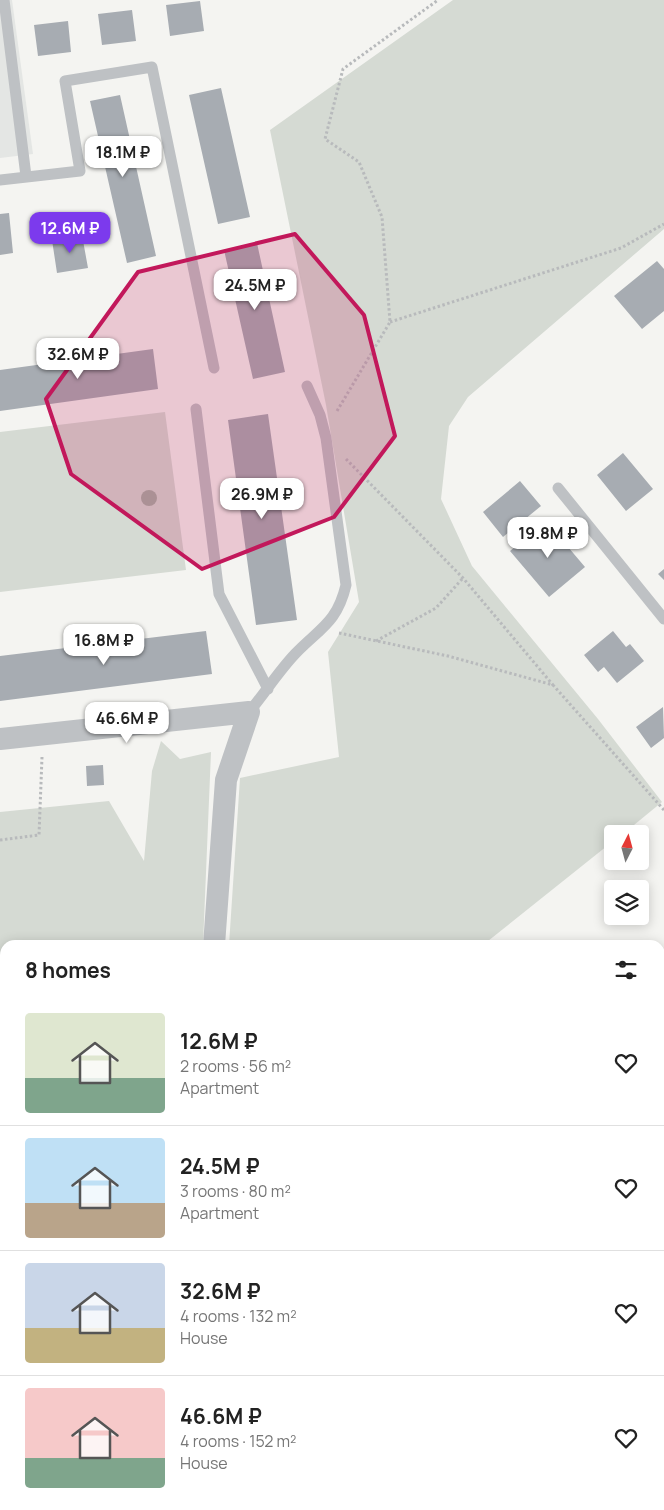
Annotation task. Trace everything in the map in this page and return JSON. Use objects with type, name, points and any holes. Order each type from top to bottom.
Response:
[{"type":"street","points":[[0,739],[249,712],[226,780],[214,940]]},
{"type":"lane","points":[[4,0],[26,176]]},
{"type":"lane","points":[[0,180],[80,171],[65,81],[152,66],[214,368]]},
{"type":"lane","points":[[249,712],[294,655],[332,619],[341,604],[346,584],[326,438],[320,415],[307,386]]},
{"type":"lane","points":[[196,409],[219,594],[268,689]]},
{"type":"lane","points":[[558,488],[664,619]]},
{"type":"path","points":[[438,0],[343,69],[325,139],[359,162],[382,217],[390,322],[338,409],[326,438],[463,578],[553,685],[664,810]]},
{"type":"path","points":[[390,322],[622,248],[664,224]]},
{"type":"path","points":[[375,641],[436,608],[463,578]]},
{"type":"path","points":[[322,630],[448,656],[553,685]]},
{"type":"path","points":[[0,840],[39,835],[43,734]]},
{"type":"highlighted area","points":[[295,234],[364,315],[395,436],[334,517],[202,569],[71,474],[46,399],[138,272]]},
{"type":"shaded area","points":[[0,0],[12,0],[33,154],[0,158]]},
{"type":"shaded area","points":[[453,0],[664,0],[664,229],[468,397],[449,426],[441,499],[472,566],[598,719],[662,802],[634,825],[604,825],[604,848],[489,940],[229,940],[240,778],[339,757],[328,652],[359,602],[326,405],[270,130]]},
{"type":"shaded area","points":[[165,412],[186,570],[0,592],[0,432]]},
{"type":"shaded area","points":[[161,741],[180,759],[211,752],[203,940],[0,940],[0,812],[109,801],[144,861],[152,771]]},
{"type":"building","points":[[200,1],[204,31],[170,36],[166,5]]},
{"type":"building","points":[[132,10],[136,41],[102,45],[98,14]]},
{"type":"building","points":[[68,21],[71,52],[38,56],[34,25]]},
{"type":"building","points":[[221,88],[250,217],[218,224],[189,95]]},
{"type":"building","points":[[120,95],[156,256],[127,263],[90,101]]},
{"type":"building","points":[[9,213],[13,253],[0,255],[0,214]]},
{"type":"building","points":[[82,235],[88,268],[57,273],[52,240]]},
{"type":"building","points":[[257,243],[285,372],[253,379],[224,250]]},
{"type":"building","points":[[657,261],[664,269],[664,311],[642,329],[614,296]]},
{"type":"building","points":[[153,349],[158,389],[0,411],[0,370]]},
{"type":"building","points":[[268,414],[297,620],[256,625],[228,420]]},
{"type":"building","points":[[623,453],[653,489],[626,511],[597,475]]},
{"type":"building","points":[[520,481],[541,506],[503,537],[483,512]]},
{"type":"building","points":[[546,521],[585,567],[549,597],[510,551]]},
{"type":"building","points":[[664,569],[664,580],[658,574]]},
{"type":"building","points":[[206,631],[212,674],[0,701],[0,656]]},
{"type":"building","points":[[613,631],[626,647],[630,644],[644,661],[617,683],[604,667],[598,672],[584,655]]},
{"type":"building","points":[[663,707],[664,738],[651,748],[636,727]]},
{"type":"building","points":[[103,765],[104,785],[87,786],[86,766]]}]
